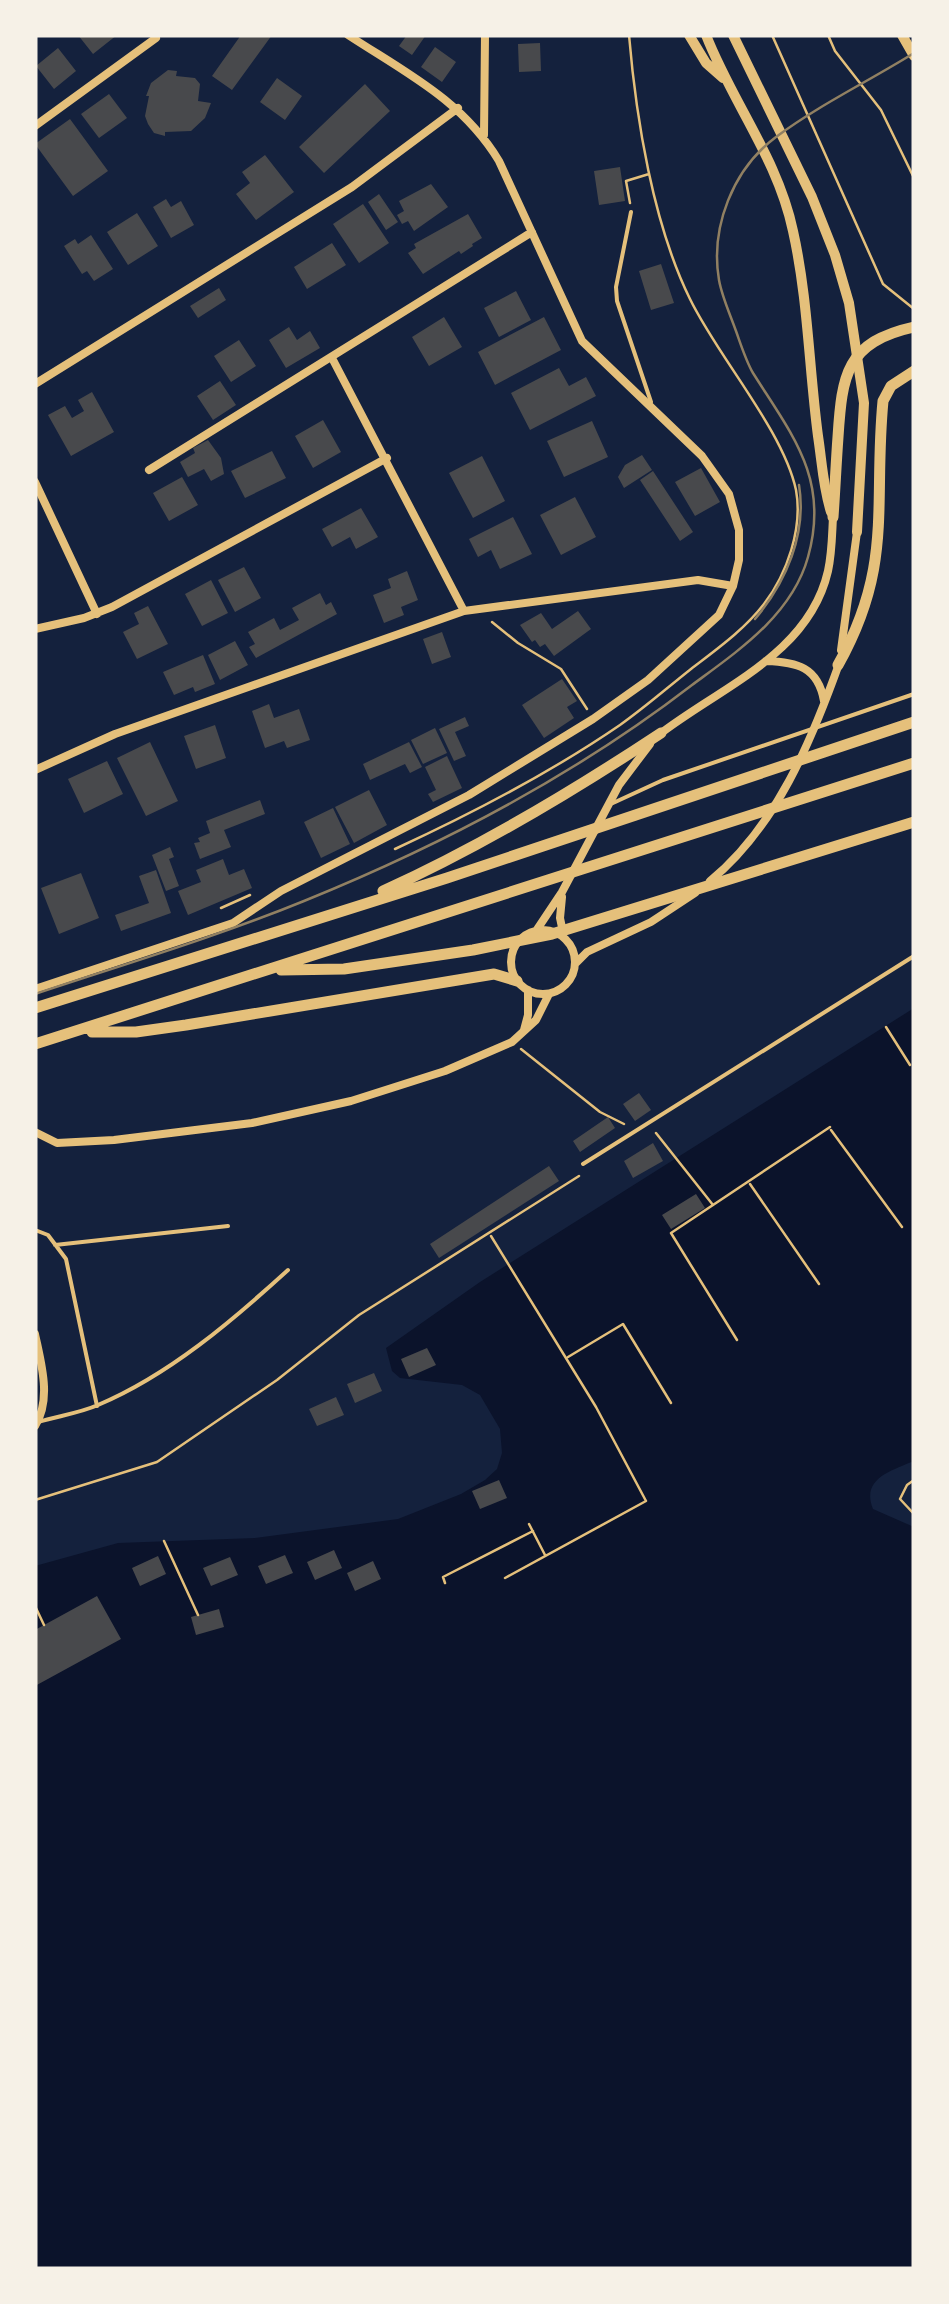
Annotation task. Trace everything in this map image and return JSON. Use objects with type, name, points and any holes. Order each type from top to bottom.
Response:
[{"type":"main road","points":[[689,35],[706,63],[724,78]]},
{"type":"main road","points":[[706,35],[724,78],[763,148],[790,218],[821,468],[833,516]]},
{"type":"main road","points":[[733,35],[812,197],[849,303],[864,403],[858,532]]},
{"type":"main road","points":[[902,35],[914,56]]},
{"type":"main road","points":[[833,516],[840,393],[852,362],[874,340],[914,327]]},
{"type":"main road","points":[[838,665],[867,604],[880,530],[883,402],[896,381],[914,371]]},
{"type":"main road","points":[[35,1008],[447,878],[802,756],[914,722]]},
{"type":"main road","points":[[329,915],[474,846],[566,794],[661,733]]},
{"type":"main road","points":[[35,1044],[914,763]]},
{"type":"main road","points":[[266,970],[344,969],[552,934],[914,822]]},
{"type":"main road","points":[[80,1032],[152,1030],[478,976],[505,975],[517,981]]},
{"type":"street","points":[[35,989],[233,924],[281,891],[468,795],[593,719],[648,680],[720,615],[734,586],[739,530],[730,494],[702,456],[582,341],[484,137],[458,108],[348,35]]},
{"type":"street","points":[[484,137],[485,35]]},
{"type":"street","points":[[35,126],[156,38]]},
{"type":"street","points":[[35,384],[352,187],[458,108]]},
{"type":"street","points":[[149,470],[532,232]]},
{"type":"street","points":[[332,358],[464,610]]},
{"type":"street","points":[[35,629],[97,614],[387,458]]},
{"type":"street","points":[[35,482],[97,614]]},
{"type":"street","points":[[549,994],[528,990],[517,981],[511,964],[515,947],[536,931],[629,771],[661,733],[780,651],[804,624],[819,597],[830,558],[833,516]]},
{"type":"street","points":[[35,1132],[48,1140],[70,1143],[252,1123],[398,1087],[512,1042],[536,1020],[549,994],[570,980],[576,964],[587,952],[672,910],[730,865],[771,812],[802,756],[838,665],[858,532]]},
{"type":"street","points":[[35,770],[133,727],[464,610],[698,580],[734,586]]},
{"type":"street","points":[[766,661],[791,662],[806,668],[818,678],[824,700]]},
{"type":"street","points":[[562,892],[560,918],[576,964]]},
{"type":"street","points":[[536,931],[552,931],[566,939]]},
{"type":"street","points":[[522,1034],[528,1015],[528,990]]},
{"type":"street","points":[[35,1334],[44,1396],[37,1424]]},
{"type":"lane","points":[[632,212],[616,288],[617,302],[652,407]]},
{"type":"lane","points":[[607,807],[662,780],[914,694]]},
{"type":"lane","points":[[584,1164],[914,956]]},
{"type":"lane","points":[[55,1245],[228,1226]]},
{"type":"lane","points":[[35,1230],[48,1234],[66,1259],[96,1406]]},
{"type":"lane","points":[[37,1424],[96,1406],[150,1378],[216,1332],[288,1270]]},
{"type":"path","points":[[383,854],[481,805],[618,726],[744,626],[776,586],[792,547],[797,521],[796,490],[775,438],[725,362],[676,266],[635,104],[628,35]]},
{"type":"path","points":[[772,35],[883,284],[914,309]]},
{"type":"path","points":[[828,35],[881,110],[914,178]]},
{"type":"path","points":[[632,212],[626,182],[651,173]]},
{"type":"path","points":[[503,632],[561,669],[593,719]]},
{"type":"path","points":[[220,908],[250,895]]},
{"type":"path","points":[[886,1027],[910,1065]]},
{"type":"path","points":[[512,1042],[600,1112],[636,1130]]},
{"type":"path","points":[[652,1128],[713,1205]]},
{"type":"path","points":[[738,1340],[670,1232],[831,1128],[902,1227]]},
{"type":"path","points":[[35,1500],[157,1462],[277,1380],[359,1315],[587,1170]]},
{"type":"path","points":[[749,1183],[819,1284]]},
{"type":"path","points":[[490,1234],[566,1358],[646,1502],[505,1578]]},
{"type":"path","points":[[566,1358],[623,1324],[671,1403]]},
{"type":"path","points":[[914,1480],[900,1499],[914,1514]]},
{"type":"path","points":[[529,1524],[546,1556]]},
{"type":"path","points":[[445,1583],[443,1577],[533,1532]]},
{"type":"path","points":[[164,1541],[198,1615]]},
{"type":"path","points":[[35,1606],[44,1625]]},
{"type":"water","points":[[914,1008],[914,1461],[874,1483],[870,1499],[873,1509],[914,1527],[914,2269],[35,2269],[35,1566],[118,1543],[255,1538],[398,1519],[485,1480],[497,1469],[502,1453],[500,1429],[480,1395],[462,1385],[400,1378],[392,1371],[386,1348],[480,1282]]},
{"type":"building","points":[[78,35],[117,35],[93,54]]},
{"type":"building","points":[[241,35],[272,35],[232,90],[212,76]]},
{"type":"building","points":[[407,35],[426,35],[412,55],[399,46]]},
{"type":"building","points":[[540,43],[541,71],[519,72],[518,44]]},
{"type":"building","points":[[435,47],[456,62],[442,82],[421,67]]},
{"type":"building","points":[[58,48],[76,71],[54,89],[36,66]]},
{"type":"building","points":[[168,70],[177,71],[176,76],[195,78],[200,84],[198,101],[211,103],[205,118],[191,131],[165,132],[165,136],[154,133],[145,116],[151,83]]},
{"type":"building","points":[[277,78],[302,96],[285,120],[260,102]]},
{"type":"building","points":[[365,84],[390,111],[324,173],[299,147]]},
{"type":"building","points":[[109,94],[127,118],[99,138],[81,114]]},
{"type":"building","points":[[70,119],[108,171],[73,196],[35,144]]},
{"type":"building","points":[[265,155],[294,192],[256,220],[236,194],[250,183],[242,172]]},
{"type":"building","points":[[620,167],[625,201],[599,205],[594,171]]},
{"type":"building","points":[[431,184],[448,207],[414,231],[408,221],[402,224],[397,215],[404,211],[399,201]]},
{"type":"building","points":[[379,194],[398,222],[386,230],[368,202]]},
{"type":"building","points":[[166,199],[171,207],[181,201],[194,225],[171,238],[153,207]]},
{"type":"building","points":[[363,204],[389,243],[359,263],[333,224]]},
{"type":"building","points":[[137,213],[158,246],[128,265],[107,232]]},
{"type":"building","points":[[468,214],[482,238],[423,274],[408,253],[416,248],[414,244]]},
{"type":"building","points":[[91,235],[113,269],[94,281],[87,271],[82,274],[64,246],[75,239],[78,244]]},
{"type":"building","points":[[332,243],[346,265],[307,289],[294,267]]},
{"type":"building","points":[[661,264],[674,303],[651,310],[639,271]]},
{"type":"building","points":[[219,288],[226,300],[198,318],[190,306]]},
{"type":"building","points":[[516,291],[531,320],[499,337],[484,308]]},
{"type":"building","points":[[444,317],[462,347],[429,366],[412,337]]},
{"type":"building","points":[[544,317],[561,350],[495,385],[478,352]]},
{"type":"building","points":[[289,327],[297,340],[310,331],[320,348],[286,368],[269,340]]},
{"type":"building","points":[[239,340],[256,366],[231,382],[214,356]]},
{"type":"building","points":[[559,368],[569,386],[586,377],[596,396],[530,430],[511,393]]},
{"type":"building","points":[[220,381],[236,405],[213,420],[197,396]]},
{"type":"building","points":[[92,392],[114,432],[71,456],[48,415],[65,406],[72,418],[84,411],[78,400]]},
{"type":"building","points":[[323,420],[341,452],[313,468],[295,436]]},
{"type":"building","points":[[592,421],[608,457],[564,477],[547,441]]},
{"type":"building","points":[[208,440],[221,458],[224,474],[211,481],[204,469],[188,477],[180,462]]},
{"type":"building","points":[[272,451],[286,478],[245,498],[231,471]]},
{"type":"building","points":[[642,455],[652,470],[624,488],[618,477],[625,465]]},
{"type":"building","points":[[482,456],[505,501],[473,518],[449,473]]},
{"type":"building","points":[[701,468],[720,502],[695,516],[675,482]]},
{"type":"building","points":[[653,471],[693,532],[680,541],[640,480]]},
{"type":"building","points":[[182,477],[198,505],[169,521],[153,493]]},
{"type":"building","points":[[575,497],[596,537],[561,555],[540,515]]},
{"type":"building","points":[[361,508],[378,537],[356,549],[350,537],[332,547],[322,529]]},
{"type":"building","points":[[513,517],[532,554],[500,569],[491,550],[478,557],[469,539]]},
{"type":"building","points":[[244,567],[261,598],[235,612],[218,580]]},
{"type":"building","points":[[407,571],[418,600],[401,607],[404,615],[384,623],[373,595],[391,588],[388,579]]},
{"type":"building","points":[[211,580],[228,613],[202,626],[185,594]]},
{"type":"building","points":[[320,593],[337,614],[256,658],[249,647],[255,644],[248,632],[274,618],[280,630],[299,620],[292,608]]},
{"type":"building","points":[[148,606],[168,644],[137,659],[123,632],[139,624],[134,613]]},
{"type":"building","points":[[578,611],[591,629],[554,656],[545,644],[540,647],[535,640],[532,642],[520,625],[541,613],[552,629]]},
{"type":"building","points":[[442,632],[451,657],[432,664],[423,639]]},
{"type":"building","points":[[235,641],[248,665],[220,680],[208,655]]},
{"type":"building","points":[[203,655],[215,684],[174,695],[163,672]]},
{"type":"building","points":[[562,679],[577,701],[567,707],[574,718],[544,738],[522,705]]},
{"type":"building","points":[[269,704],[274,718],[299,709],[310,740],[287,748],[284,741],[265,748],[252,711]]},
{"type":"building","points":[[465,717],[469,726],[455,732],[466,756],[454,761],[439,729]]},
{"type":"building","points":[[215,725],[226,758],[196,769],[184,736]]},
{"type":"building","points":[[435,728],[447,753],[423,764],[411,740]]},
{"type":"building","points":[[150,742],[178,801],[146,816],[117,758]]},
{"type":"building","points":[[409,742],[422,767],[410,773],[405,764],[370,780],[363,764]]},
{"type":"building","points":[[447,756],[462,788],[433,802],[428,794],[436,790],[425,767]]},
{"type":"building","points":[[107,761],[123,794],[84,813],[68,779]]},
{"type":"building","points":[[369,790],[387,825],[354,843],[335,807]]},
{"type":"building","points":[[260,800],[265,814],[224,830],[231,847],[200,859],[194,843],[210,833],[206,821]]},
{"type":"building","points":[[333,808],[350,844],[321,858],[304,822]]},
{"type":"building","points":[[170,847],[174,857],[169,859],[179,886],[166,891],[152,855]]},
{"type":"building","points":[[223,859],[229,875],[244,869],[252,888],[188,915],[178,891],[201,882],[196,870]]},
{"type":"building","points":[[156,870],[171,913],[121,931],[115,915],[149,903],[139,876]]},
{"type":"building","points":[[81,873],[99,918],[59,934],[41,888]]},
{"type":"building","points":[[639,1093],[651,1110],[635,1121],[623,1104]]},
{"type":"building","points":[[608,1117],[615,1128],[580,1152],[573,1141]]},
{"type":"building","points":[[653,1143],[663,1161],[633,1178],[624,1161]]},
{"type":"building","points":[[549,1166],[559,1181],[439,1258],[430,1244]]},
{"type":"building","points":[[696,1194],[705,1208],[671,1229],[662,1215]]},
{"type":"building","points":[[427,1348],[436,1365],[409,1377],[401,1359]]},
{"type":"building","points":[[374,1373],[382,1391],[355,1403],[347,1384]]},
{"type":"building","points":[[336,1397],[344,1415],[317,1426],[309,1409]]},
{"type":"building","points":[[499,1480],[507,1498],[480,1509],[472,1491]]},
{"type":"building","points":[[334,1550],[342,1568],[315,1580],[307,1562]]},
{"type":"building","points":[[285,1555],[293,1573],[266,1584],[258,1566]]},
{"type":"building","points":[[158,1556],[166,1574],[140,1586],[132,1568]]},
{"type":"building","points":[[230,1557],[238,1575],[211,1586],[203,1568]]},
{"type":"building","points":[[373,1561],[381,1579],[355,1591],[347,1573]]},
{"type":"building","points":[[97,1596],[121,1639],[35,1686],[35,1630]]},
{"type":"building","points":[[219,1609],[224,1627],[196,1635],[191,1617]]},
{"type":"tram line","points":[[35,994],[271,914],[456,832],[554,779],[647,718],[745,645],[776,614],[790,597],[808,557],[814,529],[811,481],[793,438],[750,368],[724,299],[717,260],[722,220],[737,182],[761,150],[809,114],[914,53]]},
{"type":"tram line","points":[[755,619],[792,556],[800,521],[799,485]]}]
